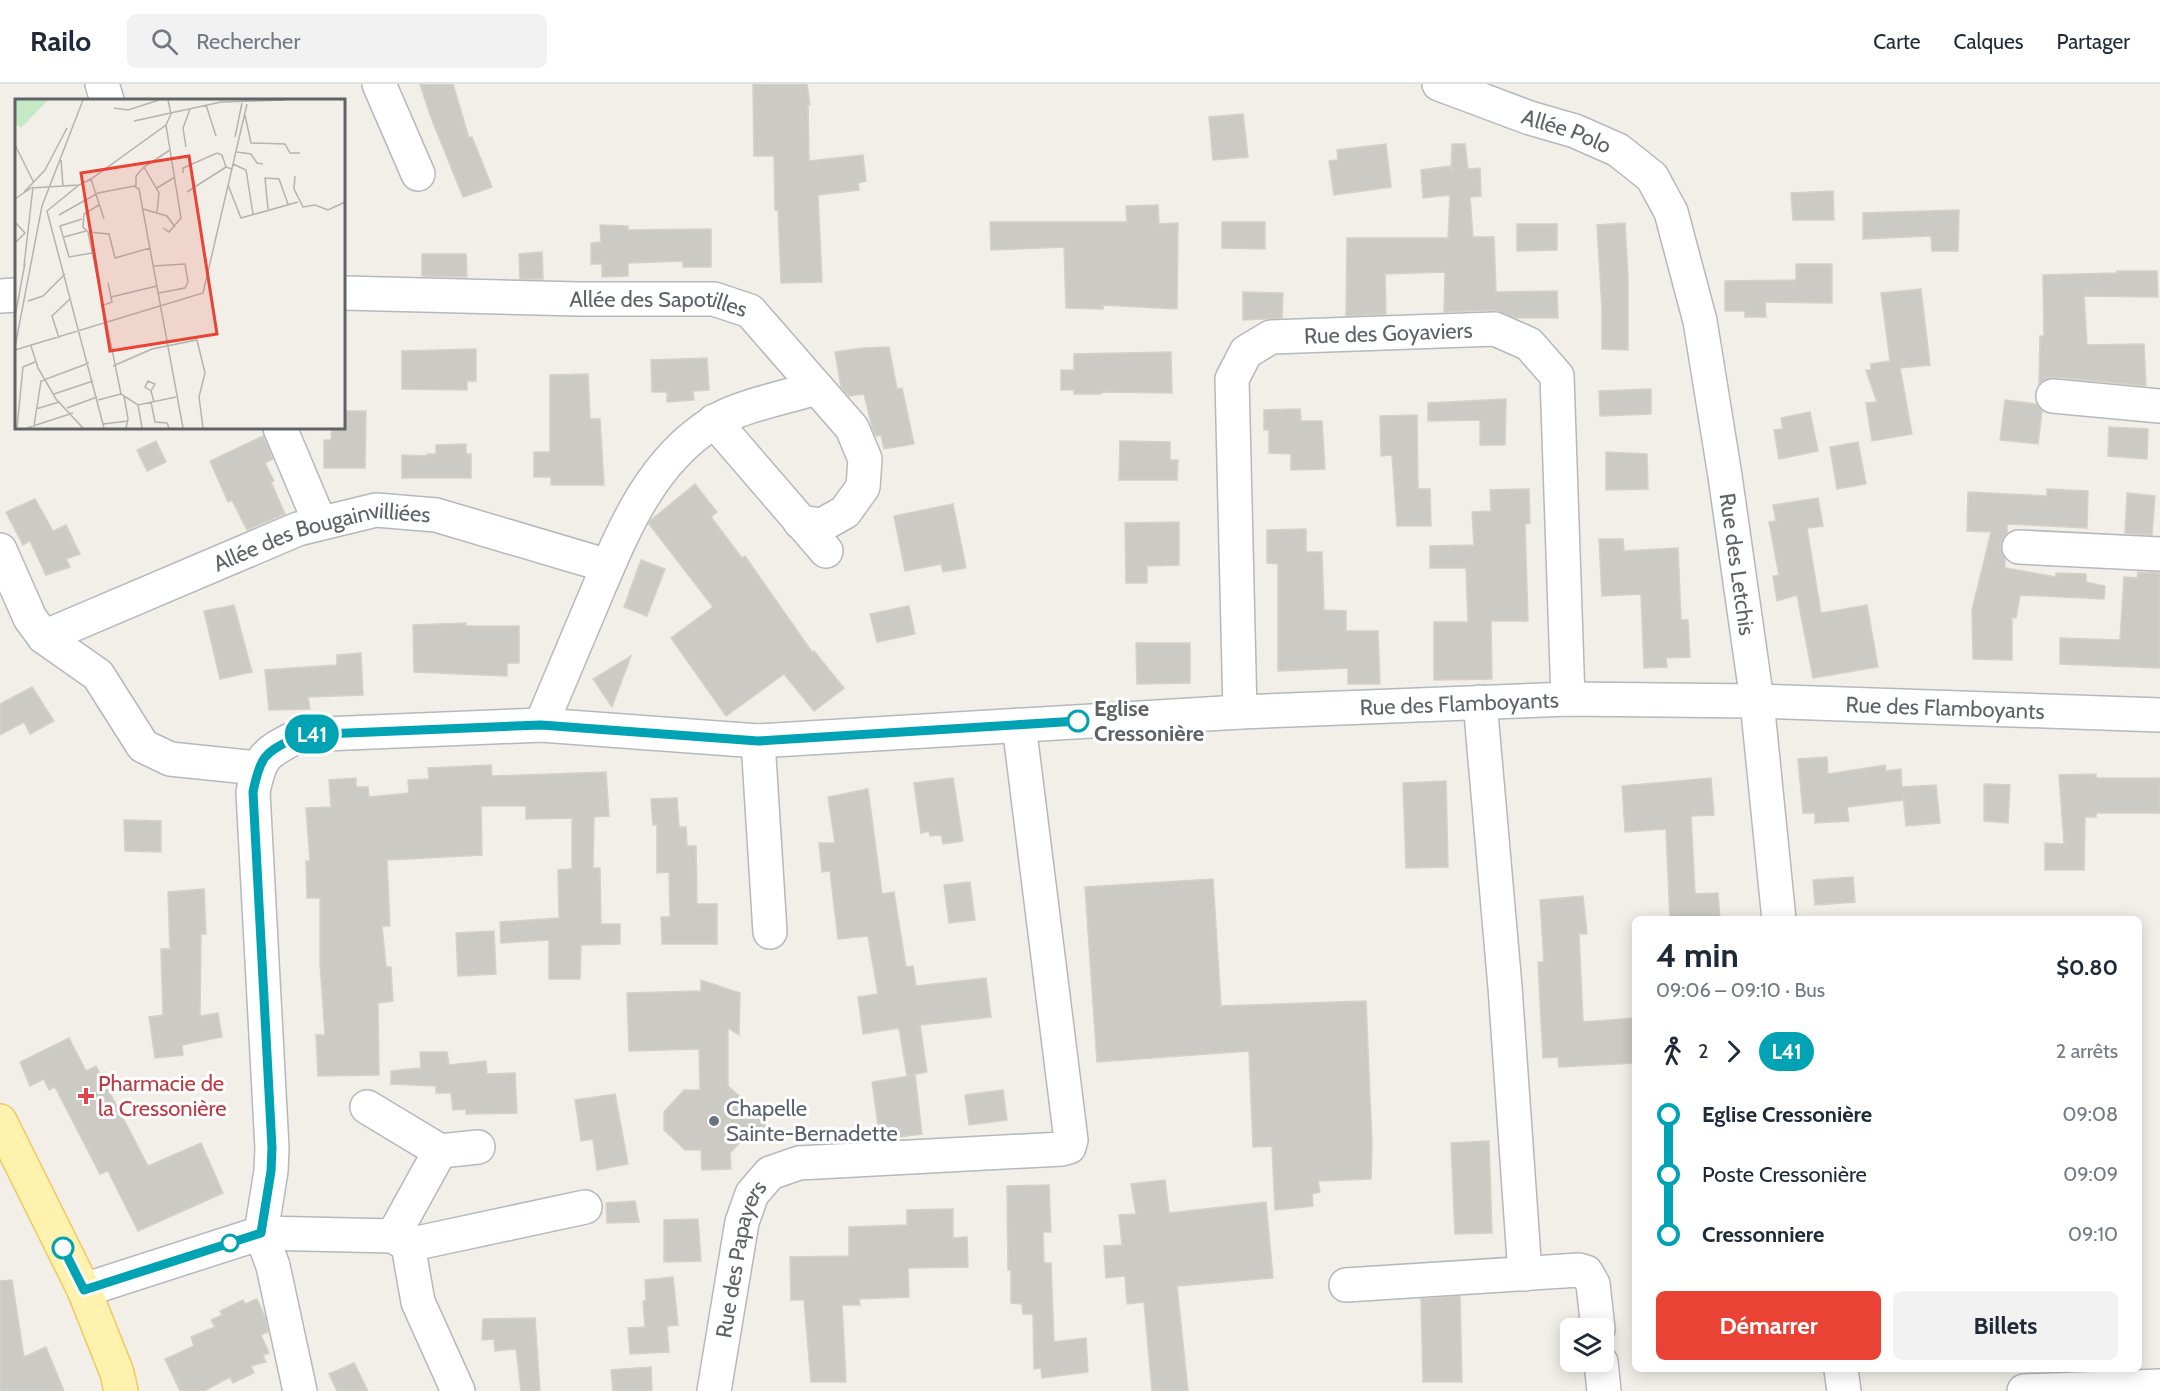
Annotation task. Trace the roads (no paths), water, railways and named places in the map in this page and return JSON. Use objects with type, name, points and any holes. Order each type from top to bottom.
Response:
[{"type":"main road","points":[[0,1121],[84,1290],[117,1372],[121,1391]]},
{"type":"street","points":[[102,84],[107,99]]},
{"type":"street","points":[[379,84],[418,174]]},
{"type":"street","name":"Allée Polo","points":[[1438,84],[1575,132],[1618,150],[1652,177],[1671,212]]},
{"type":"street","name":"Rue des Letchis","points":[[1671,212],[1700,321],[1725,476],[1756,701],[1779,916]]},
{"type":"street","name":"Allée des Sapotilles","points":[[345,293],[579,299],[714,299],[750,312],[852,428],[865,459],[863,487],[844,512],[822,525],[800,522]]},
{"type":"street","points":[[0,296],[15,295]]},
{"type":"street","name":"Rue des Goyaviers","points":[[1240,712],[1232,379],[1246,352],[1271,337],[1495,329],[1529,344],[1557,376],[1568,699]]},
{"type":"street","points":[[541,725],[608,566],[642,494],[670,458],[714,421],[817,388]]},
{"type":"street","points":[[2053,396],[2160,406]]},
{"type":"street","points":[[714,421],[826,551]]},
{"type":"street","points":[[280,429],[320,523]]},
{"type":"street","name":"Allée des Bougainvilliées","points":[[44,638],[298,529],[376,510],[436,515],[608,566]]},
{"type":"street","points":[[2019,547],[2160,554]]},
{"type":"street","points":[[0,550],[30,618],[44,638],[98,675],[143,746],[170,759],[258,768],[253,792],[272,1148],[271,1171],[261,1233],[273,1266],[300,1391]]},
{"type":"street","name":"Rue des Flamboyants","points":[[258,768],[264,757],[273,749],[300,735],[541,725],[758,741],[1240,712],[1568,699],[1756,701],[2160,716]]},
{"type":"street","points":[[1480,702],[1505,987],[1525,1274]]},
{"type":"street","name":"Rue des Papayers","points":[[714,1391],[742,1222],[752,1194],[770,1173],[799,1163],[1069,1147],[1071,1140],[1019,725]]},
{"type":"street","points":[[758,741],[770,932]]},
{"type":"street","points":[[367,1107],[441,1150],[478,1147]]},
{"type":"street","points":[[441,1150],[401,1240],[418,1302],[458,1391]]},
{"type":"street","points":[[84,1290],[261,1233],[401,1240],[585,1207]]},
{"type":"street","points":[[1346,1285],[1586,1272],[1593,1284],[1597,1318]]},
{"type":"street","points":[[1602,1372],[1604,1391]]},
{"type":"street","points":[[1841,1372],[1844,1391]]},
{"type":"street","points":[[2024,1391],[2160,1386]]},
{"type":"place","name":"Eglise Cressonière","points":[[1078,721]]},
{"type":"place","name":"Pharmacie de la Cressonière","points":[[86,1096]]},
{"type":"place","name":"Chapelle Sainte-Bernadette","points":[[714,1121]]}]
